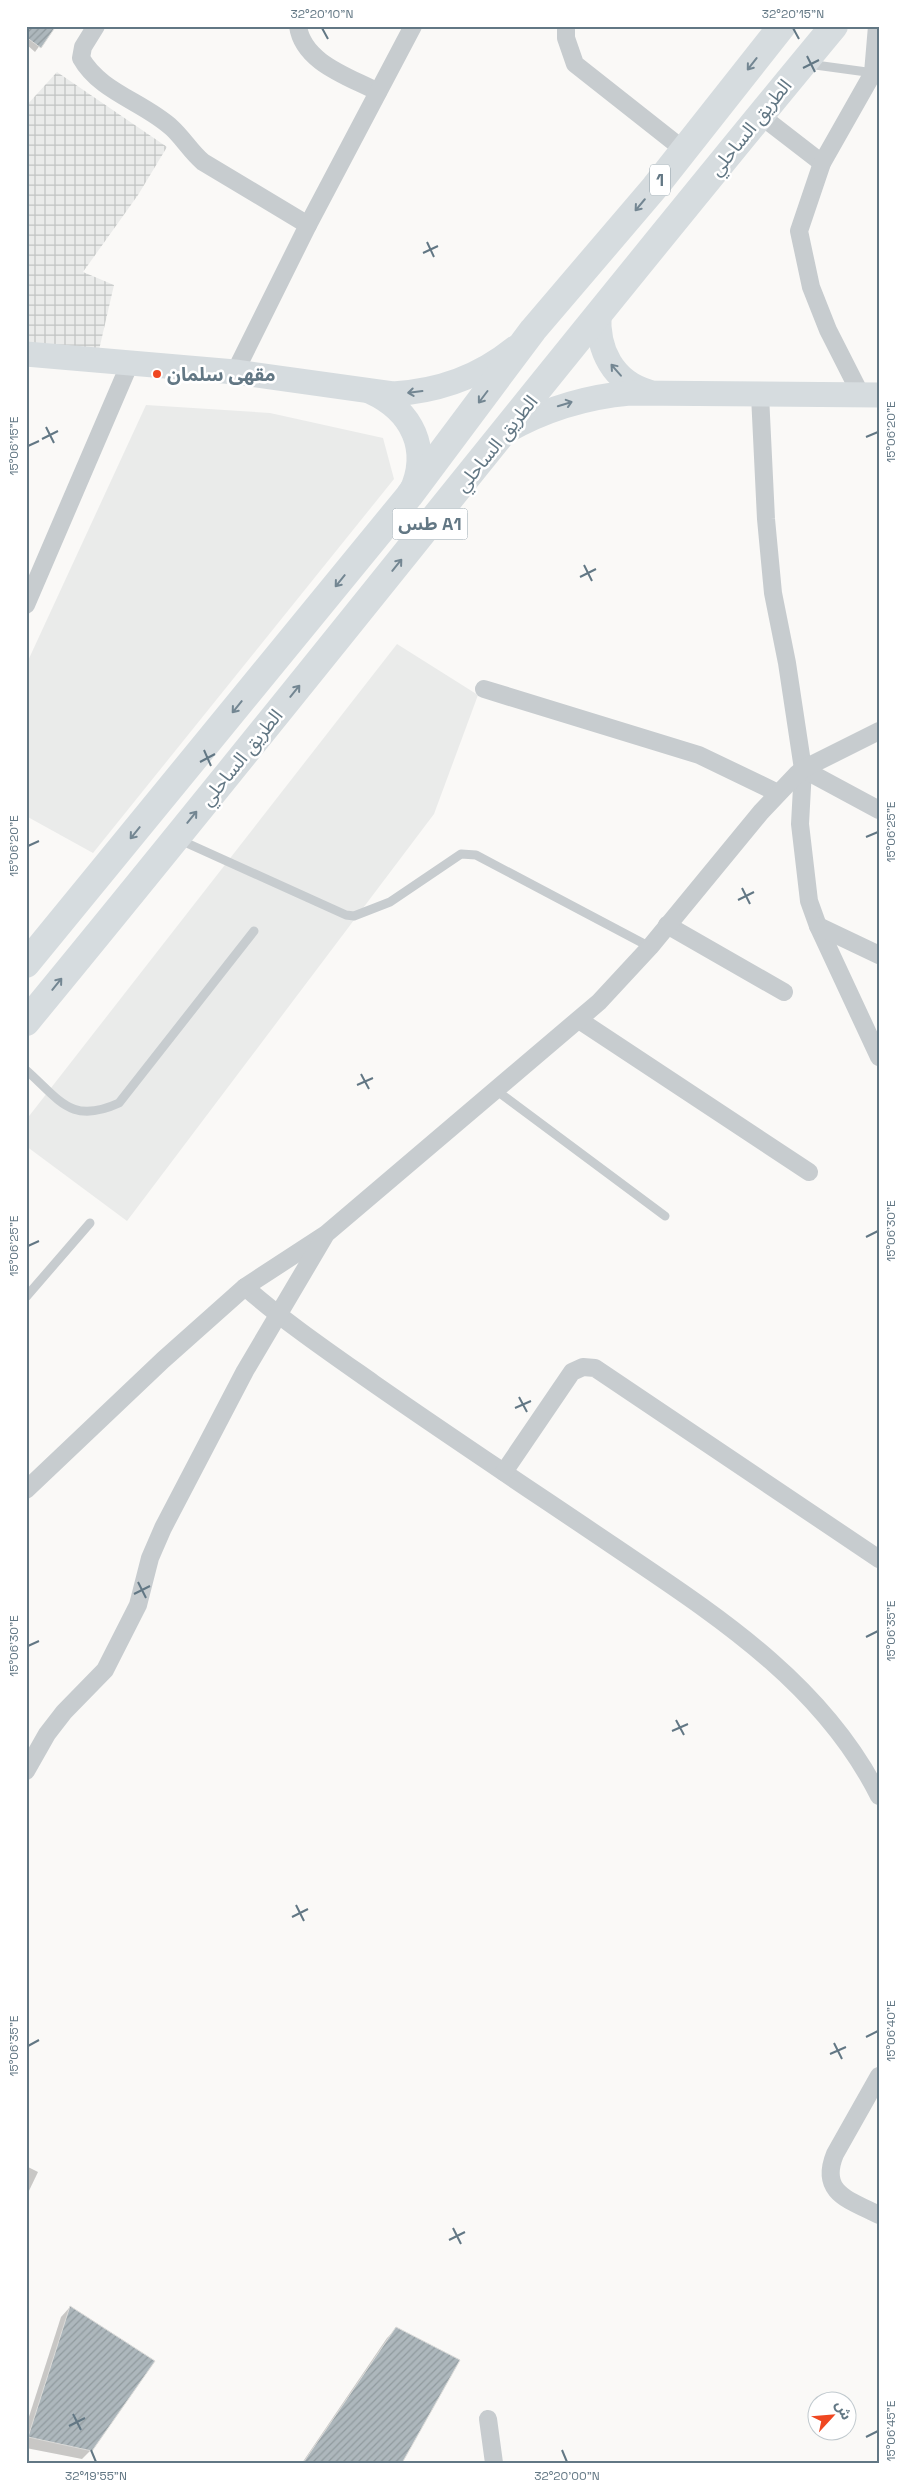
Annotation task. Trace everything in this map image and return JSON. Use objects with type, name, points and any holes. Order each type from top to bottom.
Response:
[{"type":"highway","name":"الطريق الساحلي","points":[[26,964],[409,496],[533,330],[684,150],[782,26]]},
{"type":"highway","name":"الطريق الساحلي","points":[[26,1022],[834,26]]},
{"type":"main road","points":[[599,314],[598,330],[607,360],[628,383],[657,394]]},
{"type":"main road","points":[[26,354],[235,372],[371,392],[416,392],[460,381],[500,360],[533,330]]},
{"type":"main road","points":[[371,392],[395,406],[412,428],[419,455],[415,483],[409,496]]},
{"type":"main road","points":[[505,432],[528,418],[578,400],[621,394],[870,395]]},
{"type":"street","points":[[96,26],[83,47],[81,58],[94,77],[172,128],[190,152],[203,162],[308,224]]},
{"type":"street","points":[[298,26],[306,48],[317,60],[378,92]]},
{"type":"street","points":[[235,372],[308,224],[413,26]]},
{"type":"street","points":[[566,26],[566,38],[575,64],[684,150]]},
{"type":"street","points":[[870,395],[824,322],[812,287],[799,231],[822,162],[876,73],[877,26]]},
{"type":"street","points":[[760,115],[822,162]]},
{"type":"street","points":[[26,605],[130,363]]},
{"type":"street","points":[[760,395],[766,519],[773,593],[787,663],[803,769],[800,824],[809,901],[818,926],[879,1057]]},
{"type":"street","points":[[484,689],[699,755],[778,793]]},
{"type":"street","points":[[26,1490],[163,1360],[245,1287],[326,1234],[579,1020],[650,948],[667,925],[778,793],[803,769],[879,731]]},
{"type":"street","points":[[803,769],[879,810]]},
{"type":"street","points":[[667,925],[784,992]]},
{"type":"street","points":[[818,926],[879,955]]},
{"type":"street","points":[[579,1020],[809,1172]]},
{"type":"street","points":[[863,1025],[879,1034]]},
{"type":"street","points":[[26,1772],[47,1734],[64,1712],[105,1670],[123,1639],[138,1605],[150,1558],[163,1528],[213,1430],[276,1315],[326,1234]]},
{"type":"street","points":[[245,1287],[276,1315],[727,1624],[788,1676],[829,1717],[857,1756],[879,1796]]},
{"type":"street","points":[[504,1472],[572,1372],[583,1366],[595,1368],[879,1559]]},
{"type":"street","points":[[879,2076],[834,2154],[829,2168],[829,2180],[836,2190],[879,2215]]},
{"type":"street","points":[[488,2420],[494,2463]]},
{"type":"lane","points":[[803,64],[876,73]]},
{"type":"lane","points":[[175,838],[346,915],[354,916],[390,902],[461,854],[476,855],[650,948]]},
{"type":"lane","points":[[26,1070],[70,1109],[82,1113],[105,1110],[119,1103],[254,930]]},
{"type":"lane","points":[[497,1090],[665,1216]]},
{"type":"lane","points":[[26,1297],[90,1223]]},
{"type":"shaded area","points":[[57,72],[167,147],[138,195],[83,272],[114,285],[99,350],[26,342],[26,106]]},
{"type":"shaded area","points":[[146,405],[270,413],[383,438],[394,479],[93,853],[26,816],[26,665]]},
{"type":"shaded area","points":[[397,644],[478,695],[434,814],[127,1221],[26,1146],[26,1120]]},
{"type":"building","points":[[26,26],[56,26],[41,48],[26,37]]},
{"type":"building","points":[[70,2306],[155,2361],[92,2451],[28,2437]]},
{"type":"building","points":[[396,2327],[460,2360],[402,2463],[303,2463]]},
{"type":"place","name":"مقهى سلمان","points":[[157,374]]}]
